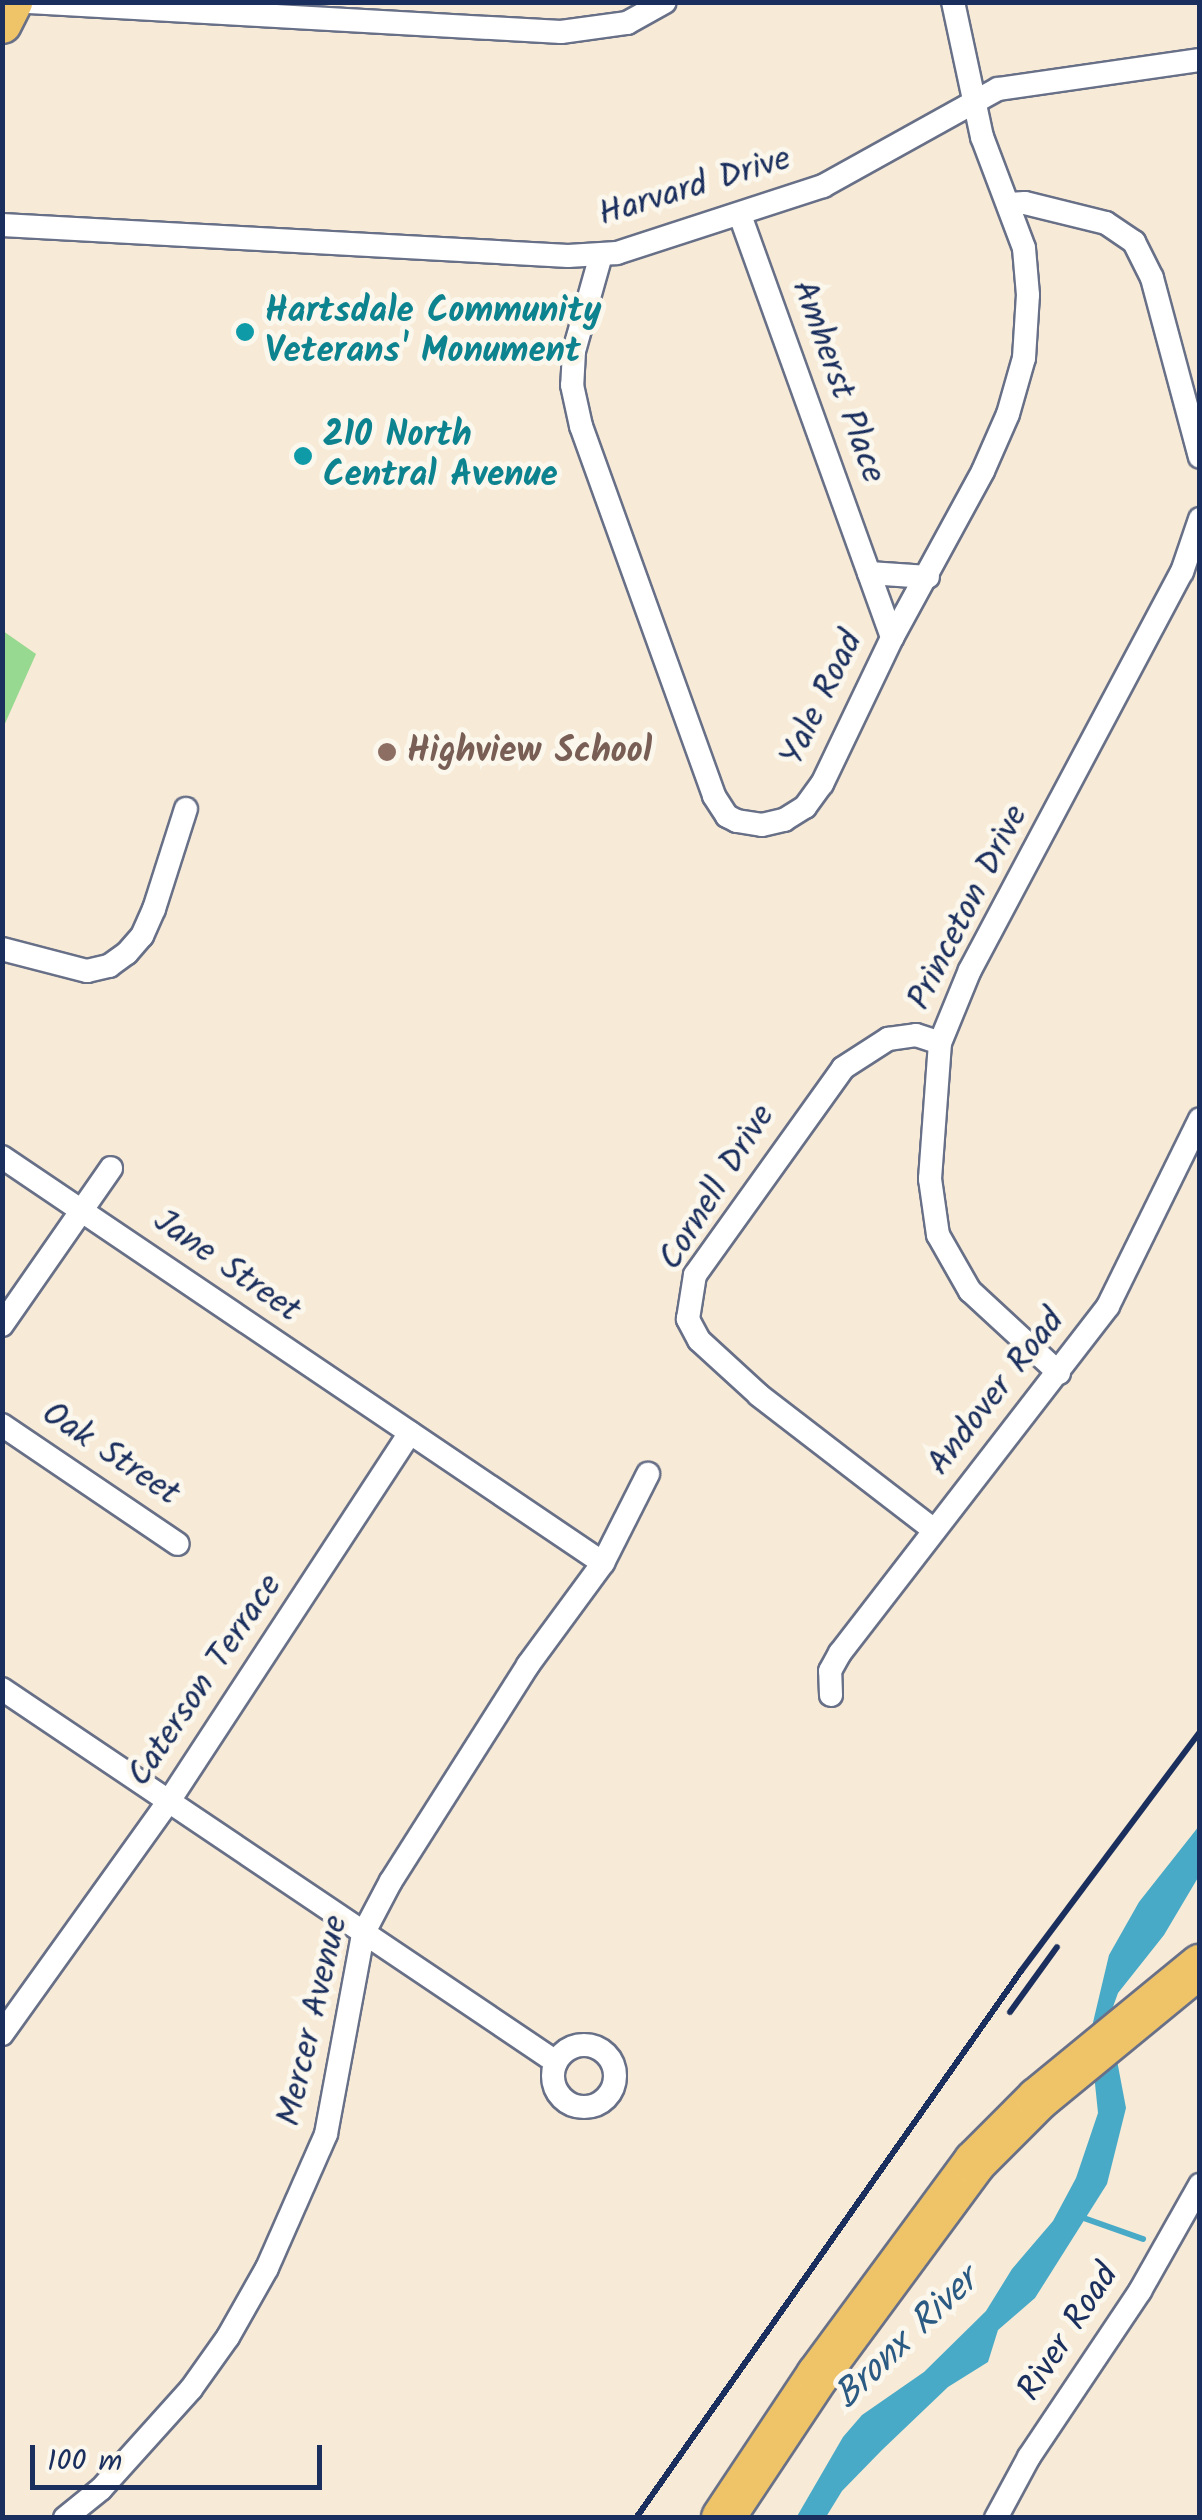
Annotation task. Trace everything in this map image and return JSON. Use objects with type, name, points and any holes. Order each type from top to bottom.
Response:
[{"type":"highway","points":[[749,2518],[968,2205],[1026,2138],[1200,1966]]},
{"type":"highway","points":[[723,2518],[807,2390],[942,2203],[1013,2123],[1200,1991]]},
{"type":"main road","points":[[2,24],[13,2]]},
{"type":"street","points":[[28,2],[561,32],[627,23],[664,2]]},
{"type":"street","name":"Yale Road","points":[[600,254],[574,350],[573,397],[709,783],[727,816],[762,825],[784,820],[805,807],[822,784],[892,638],[996,443],[1024,358],[1026,268],[1020,231],[982,137],[953,2]]},
{"type":"street","name":"Harvard Drive","points":[[2,226],[600,254],[652,244],[846,175],[975,100],[1029,81],[1200,60]]},
{"type":"street","points":[[1010,204],[1026,203],[1106,224],[1134,242],[1152,278],[1200,457]]},
{"type":"street","name":"Amherst Place","points":[[740,215],[892,638]]},
{"type":"street","name":"Princeton Drive","points":[[1058,1373],[970,1291],[938,1235],[930,1179],[940,1044],[970,970],[1176,583],[1200,519]]},
{"type":"street","points":[[869,573],[928,576]]},
{"type":"street","points":[[2,949],[87,971],[109,966],[127,953],[142,936],[154,908],[186,809]]},
{"type":"street","name":"Cornell Drive","points":[[934,1530],[759,1395],[698,1340],[688,1319],[695,1275],[843,1068],[888,1039],[916,1035],[940,1044]]},
{"type":"street","name":"Andover Road","points":[[831,1695],[830,1671],[840,1654],[1058,1373],[1124,1278],[1200,1119]]},
{"type":"street","name":"Jane Street","points":[[2,1157],[410,1432]]},
{"type":"street","points":[[2,1325],[111,1168]]},
{"type":"street","name":"Oak Street","points":[[2,1425],[178,1544]]},
{"type":"street","points":[[410,1432],[603,1562]]},
{"type":"street","name":"Caterson Terrace","points":[[2,2034],[168,1801],[410,1432]]},
{"type":"street","name":"Mercer Avenue","points":[[65,2518],[100,2489],[192,2389],[228,2337],[267,2268],[326,2134],[362,1934],[391,1881],[518,1682],[603,1562],[648,1474]]},
{"type":"street","points":[[2,1689],[556,2062]]},
{"type":"street","name":"River Road","points":[[996,2518],[1029,2457],[1140,2291],[1200,2185]]},
{"type":"green space","points":[[3,631],[36,654],[3,728]]},
{"type":"water","points":[[1199,1826],[1199,1876],[1164,1935],[1118,1993],[1109,2018],[1126,2108],[1107,2184],[1035,2298],[998,2330],[988,2362],[948,2387],[882,2450],[842,2491],[826,2517],[796,2518],[843,2437],[862,2415],[924,2372],[986,2311],[1012,2269],[1053,2221],[1076,2178],[1098,2113],[1090,2035],[1109,1955],[1139,1902]]},
{"type":"waterway","points":[[1078,2216],[1143,2239]]},
{"type":"railway","points":[[636,2518],[1021,1971],[1200,1732]]},
{"type":"railway","points":[[1010,2012],[1057,1947]]},
{"type":"place","name":"Hartsdale Community Veterans' Monument","points":[[245,332]]},
{"type":"place","name":"210 North Central Avenue","points":[[303,456]]},
{"type":"place","name":"Highview School","points":[[387,752]]},
{"type":"water label","name":"Bronx River","points":[[907,2340]]}]
